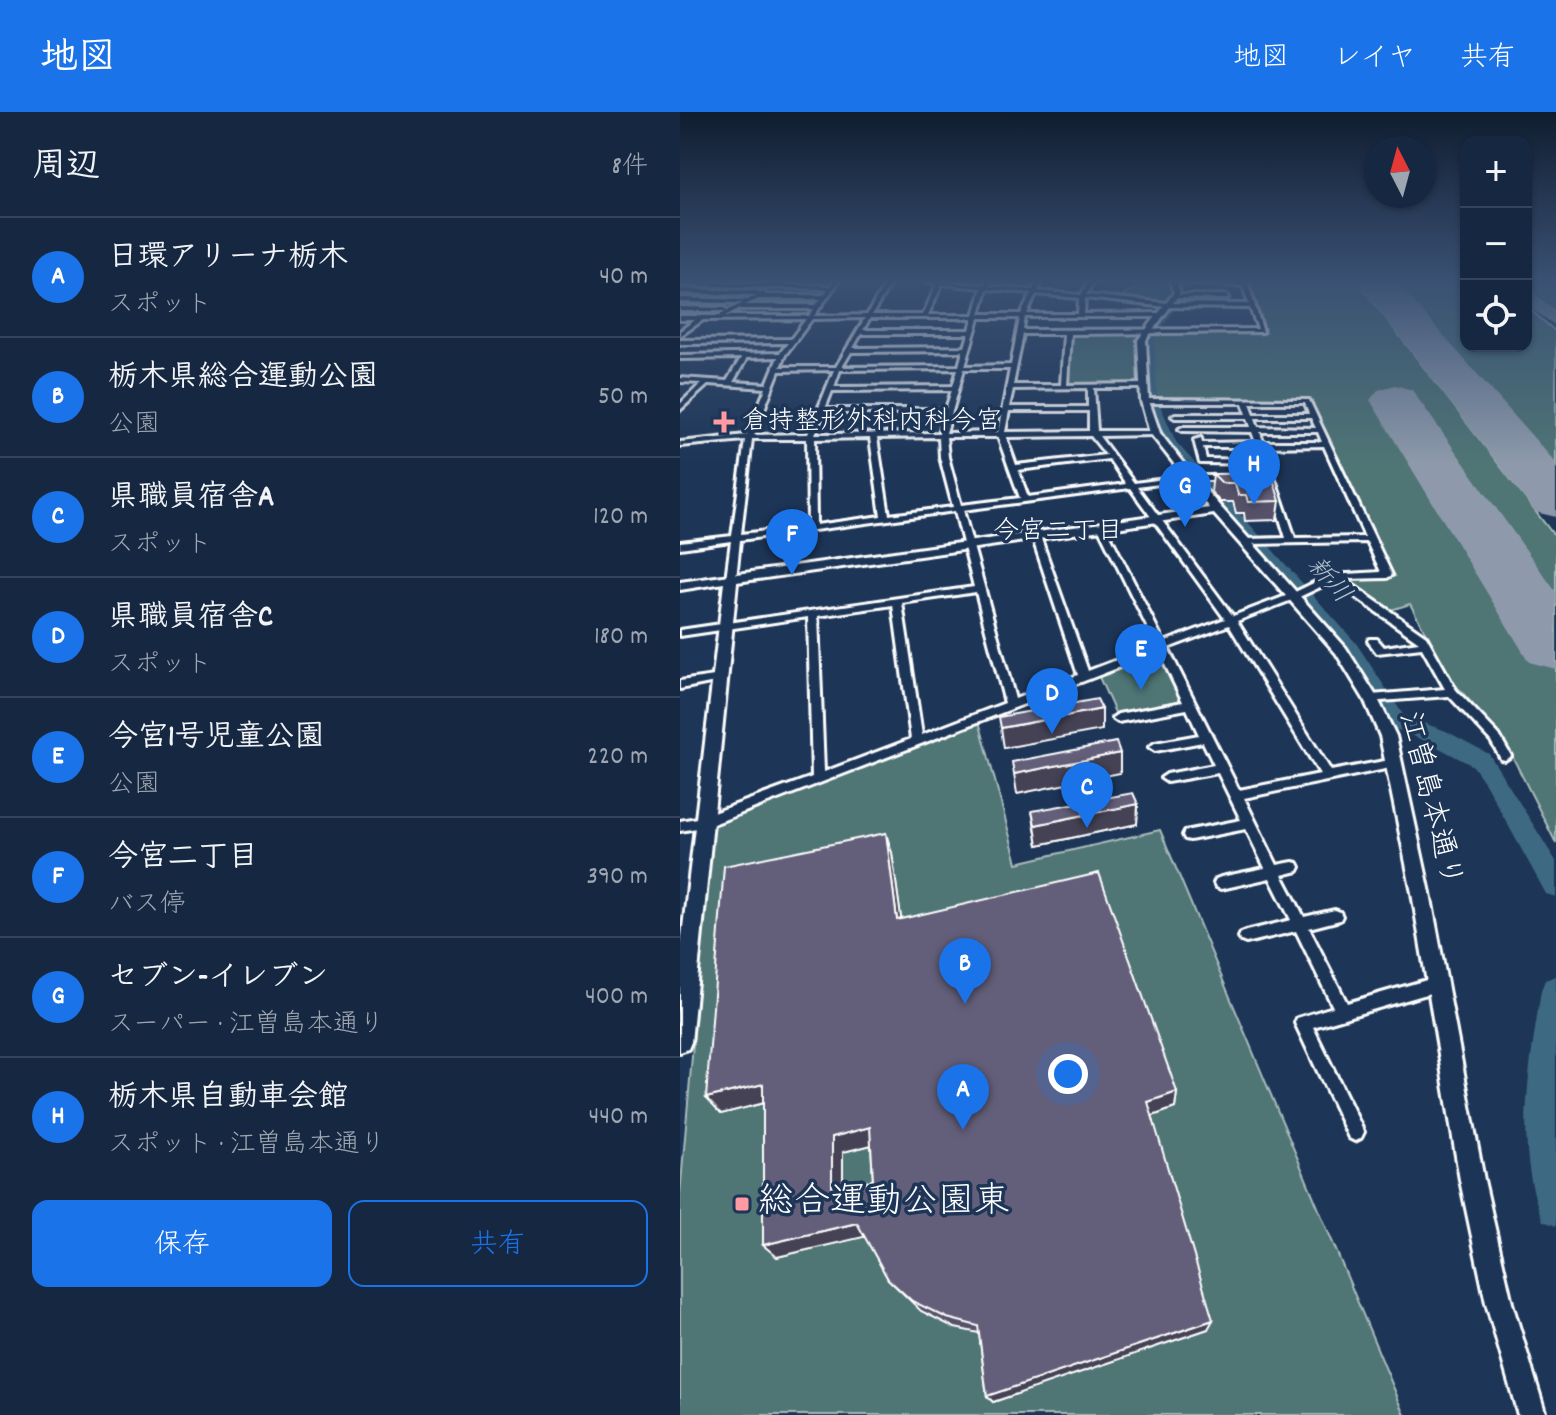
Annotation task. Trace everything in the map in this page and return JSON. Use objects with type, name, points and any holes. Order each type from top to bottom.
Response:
[{"type":"street","points":[[680,342],[701,342]]},
{"type":"street","points":[[680,1042],[688,892],[703,822],[749,437],[782,355],[790,342]]},
{"type":"street","points":[[812,528],[811,436],[838,368],[854,342]]},
{"type":"street","points":[[968,342],[947,411],[942,435],[944,457],[1011,705]]},
{"type":"street","points":[[1018,342],[1001,434],[1025,499]]},
{"type":"street","points":[[1064,387],[1066,342]]},
{"type":"street","name":"江曽島本通り","points":[[1142,342],[1145,401],[1155,433],[1189,478],[1341,651],[1371,699],[1388,736],[1475,1195],[1499,1303],[1532,1415]]},
{"type":"street","points":[[849,350],[966,349]]},
{"type":"street","points":[[680,357],[782,355]]},
{"type":"street","points":[[728,384],[745,356]]},
{"type":"street","points":[[697,380],[713,357]]},
{"type":"street","points":[[777,369],[1013,367]]},
{"type":"street","points":[[680,380],[770,386]]},
{"type":"street","points":[[680,408],[708,381]]},
{"type":"street","points":[[1010,387],[1143,386]]},
{"type":"street","points":[[1091,387],[1093,433],[1129,486],[1231,620],[1328,776]]},
{"type":"street","points":[[829,389],[954,388]]},
{"type":"street","points":[[680,826],[703,822],[818,779],[1294,596],[1333,577],[1387,575],[1307,401],[1145,401]]},
{"type":"street","points":[[1190,401],[1203,461],[1266,462]]},
{"type":"street","points":[[1246,401],[1291,540]]},
{"type":"street","points":[[1006,409],[1091,409]]},
{"type":"street","points":[[821,411],[947,411]]},
{"type":"street","points":[[1175,416],[1314,416]]},
{"type":"street","points":[[1183,429],[1320,430]]},
{"type":"street","points":[[680,444],[749,437],[1155,433]]},
{"type":"street","points":[[873,436],[885,518]]},
{"type":"street","points":[[1199,445],[1327,444]]},
{"type":"street","points":[[1014,468],[1109,457]]},
{"type":"street","points":[[680,545],[1189,478],[1244,478]]},
{"type":"street","points":[[1257,478],[1271,478]]},
{"type":"street","points":[[680,586],[1218,510]]},
{"type":"street","points":[[1102,527],[1343,1011]]},
{"type":"street","points":[[1036,536],[1084,676]]},
{"type":"street","points":[[1246,542],[1370,539]]},
{"type":"street","points":[[1333,577],[1422,638],[1452,692],[1495,738],[1505,756]]},
{"type":"street","points":[[680,633],[979,589]]},
{"type":"street","points":[[897,601],[917,741]]},
{"type":"street","points":[[813,613],[818,779]]},
{"type":"street","points":[[1373,641],[1381,651],[1426,644]]},
{"type":"street","points":[[680,685],[721,678]]},
{"type":"street","points":[[1371,699],[1452,692]]},
{"type":"street","points":[[1118,718],[1191,704]]},
{"type":"street","points":[[1155,747],[1208,737]]},
{"type":"street","points":[[1237,795],[1395,763]]},
{"type":"street","points":[[1167,778],[1223,768]]},
{"type":"street","points":[[1190,835],[1251,823]]},
{"type":"street","points":[[1221,883],[1293,867]]},
{"type":"street","points":[[1246,937],[1335,916]]},
{"type":"street","points":[[1355,1132],[1303,1023],[1437,984]]},
{"type":"green space","points":[[1070,342],[1139,342],[1138,385],[1067,384]]},
{"type":"green space","points":[[1152,342],[1404,342],[1556,538],[1556,843],[1504,740],[1453,682],[1410,604],[1388,611],[1343,579],[1395,576],[1376,543],[1311,400],[1154,399]]},
{"type":"green space","points":[[1447,342],[1460,342],[1460,352],[1532,352],[1532,342],[1556,342],[1556,466]]},
{"type":"green space","points":[[1154,653],[1163,656],[1184,703],[1116,715],[1099,677]]},
{"type":"green space","points":[[979,721],[1017,863],[1160,830],[1405,1415],[680,1415],[680,1195],[712,825]]},
{"type":"building","points":[[1271,473],[1280,501],[1248,502],[1246,495],[1238,495],[1235,483],[1222,483],[1213,474]]},
{"type":"building","points":[[1097,699],[1102,709],[1001,728],[999,717]]},
{"type":"building","points":[[1116,742],[1120,753],[1014,774],[1012,762]]},
{"type":"building","points":[[1133,793],[1138,804],[1035,825],[1032,811]]},
{"type":"building","points":[[886,833],[897,920],[1099,873],[1177,1092],[1148,1102],[1213,1320],[987,1396],[978,1326],[947,1318],[912,1301],[888,1279],[857,1223],[763,1245],[763,1084],[706,1098],[724,866]],"holes":[[[870,1127],[873,1180],[832,1190],[832,1137]]]},
{"type":"waterway","name":"新川","points":[[1148,342],[1150,398],[1169,443],[1349,648],[1396,721],[1438,737],[1481,760],[1494,777],[1556,886]]},
{"type":"waterway","name":"新川","points":[[1556,990],[1544,1127],[1556,1208]]},
{"type":"runway","points":[[1425,342],[1556,499]]},
{"type":"runway","points":[[1395,400],[1556,646]]},
{"type":"place","name":"倉持整形外科内科今宮","points":[[724,422]]},
{"type":"place","name":"栃木県自動車会館","points":[[1254,505]]},
{"type":"place","name":"セブン-イレブン","points":[[1185,527]]},
{"type":"place","name":"今宮二丁目","points":[[792,575]]},
{"type":"place","name":"今宮1号児童公園","points":[[1141,690]]},
{"type":"place","name":"県職員宿舎C","points":[[1052,734]]},
{"type":"place","name":"県職員宿舎A","points":[[1087,828]]},
{"type":"place","name":"栃木県総合運動公園","points":[[965,1004]]},
{"type":"place","name":"日環アリーナ栃木","points":[[963,1130]]},
{"type":"place","name":"総合運動公園東","points":[[742,1204]]},
{"type":"district","name":"今宮二丁目","points":[[1058,532]]}]
